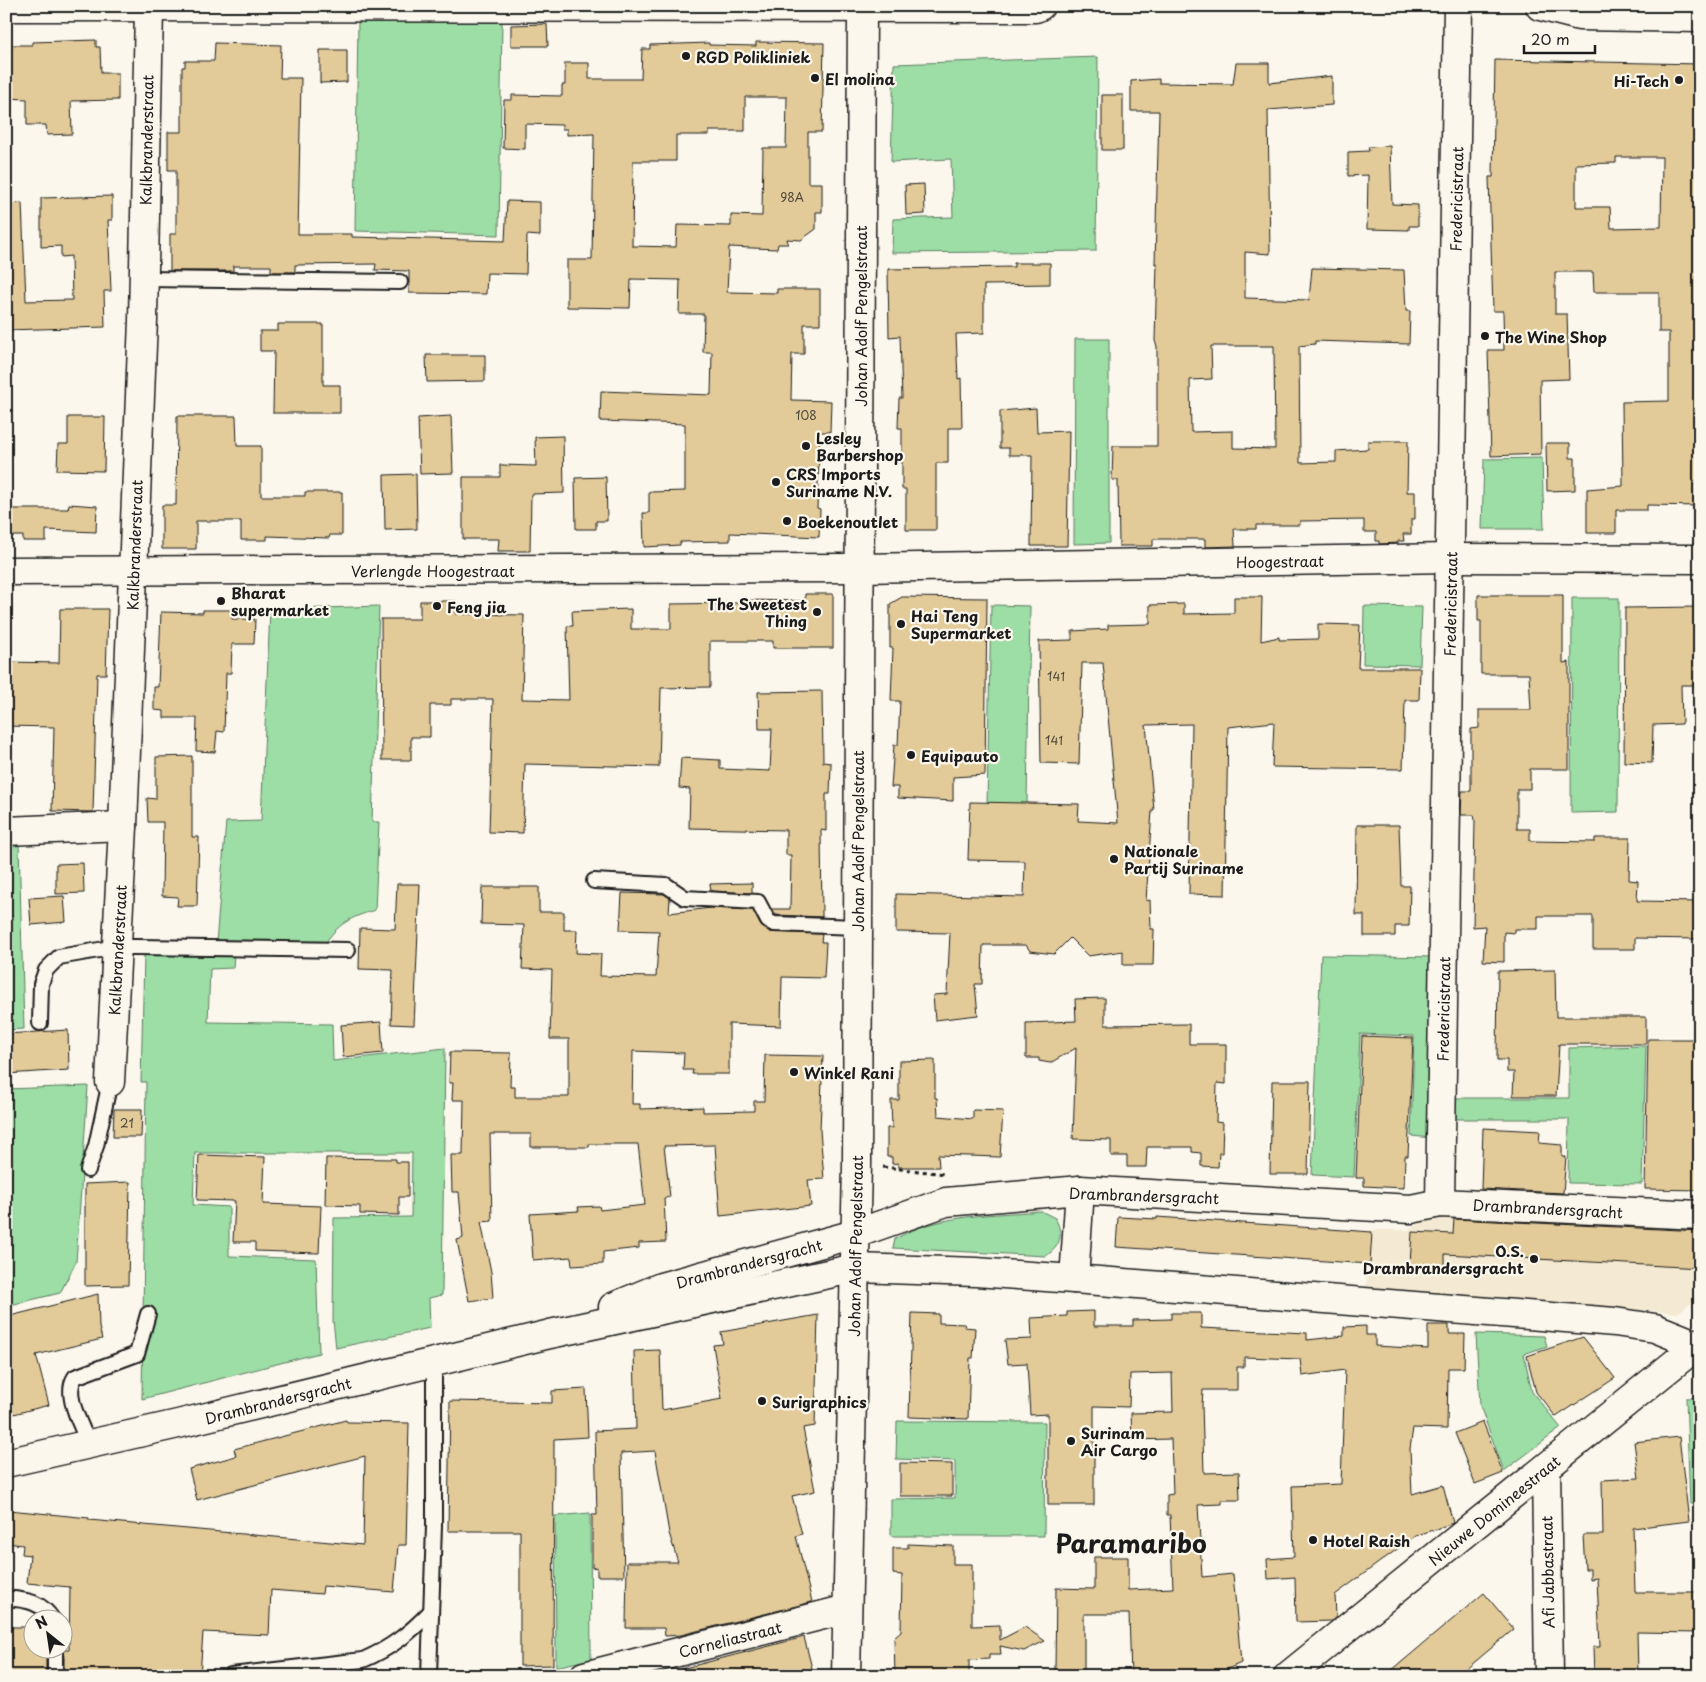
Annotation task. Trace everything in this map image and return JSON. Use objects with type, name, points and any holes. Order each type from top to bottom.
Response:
[{"type":"street","points":[[6,7],[542,6],[1036,8],[1040,6]]},
{"type":"street","name":"Fredericistraat","points":[[1440,1203],[1458,6]]},
{"type":"street","points":[[1540,6],[1579,11],[1700,18]]},
{"type":"street","name":"Johan Adolf Pengelstraat","points":[[846,1676],[856,1268],[862,7]]},
{"type":"street","name":"Kalkbranderstraat","points":[[110,1082],[124,826],[144,278],[149,8]]},
{"type":"street","name":"Hoogestraat","points":[[859,568],[1450,558],[1700,559]]},
{"type":"street","name":"Verlengde Hoogestraat","points":[[6,571],[859,568]]},
{"type":"street","points":[[6,832],[124,826]]},
{"type":"street","points":[[1074,1279],[1080,1190]]},
{"type":"street","name":"Drambrandersgracht","points":[[550,1334],[661,1287],[855,1234],[946,1202],[1080,1190],[1411,1208],[1440,1203],[1700,1215]]},
{"type":"street","name":"Drambrandersgracht","points":[[6,1463],[550,1334],[856,1268],[976,1272],[1615,1322],[1654,1328],[1699,1345]]},
{"type":"street","name":"Nieuwe Domineestraat","points":[[1288,1676],[1699,1345]]},
{"type":"street","name":"Afi Jabbastraat","points":[[1546,1468],[1549,1676]]},
{"type":"street","name":"Corneliastraat","points":[[584,1676],[847,1609]]},
{"type":"lane","points":[[144,278],[400,282]]},
{"type":"lane","points":[[594,882],[666,885],[685,898],[758,902],[768,922],[774,924],[857,927]]},
{"type":"lane","points":[[40,1023],[41,984],[46,970],[59,957],[116,948],[348,950]]},
{"type":"lane","points":[[88,1170],[96,1146],[110,1082]]},
{"type":"lane","points":[[88,1445],[70,1390],[72,1381],[75,1377],[136,1354],[148,1314]]},
{"type":"lane","points":[[428,1676],[434,1526],[434,1362]]},
{"type":"lane","points":[[6,1598],[33,1601],[45,1610]]},
{"type":"lane","points":[[231,1675],[363,1660],[400,1641],[431,1611]]},
{"type":"lane","points":[[55,1660],[55,1676]]},
{"type":"shaded area","name":"O.S. Drambrandersgracht","points":[[1432,1215],[1700,1224],[1700,1296],[1678,1313],[1366,1288],[1370,1230],[1408,1230]]},
{"type":"green space","points":[[502,19],[499,235],[355,231],[358,21]]},
{"type":"green space","points":[[1098,57],[1096,251],[892,253],[893,219],[953,217],[951,159],[891,162],[894,64]]},
{"type":"green space","points":[[1075,339],[1109,339],[1109,543],[1074,544]]},
{"type":"green space","points":[[1542,458],[1544,529],[1482,529],[1484,459]]},
{"type":"green space","points":[[1572,598],[1619,598],[1618,812],[1571,813]]},
{"type":"green space","points":[[991,605],[1030,606],[1027,805],[987,805]]},
{"type":"green space","points":[[379,606],[372,822],[379,822],[375,910],[345,922],[323,946],[216,943],[226,822],[261,821],[270,610]]},
{"type":"green space","points":[[1364,606],[1422,607],[1420,665],[1363,664]]},
{"type":"green space","points":[[19,842],[24,1029],[6,1030],[6,843]]},
{"type":"green space","points":[[163,952],[234,954],[233,968],[210,969],[208,1022],[332,1024],[333,1061],[445,1048],[442,1295],[429,1298],[430,1328],[336,1348],[333,1320],[334,1218],[411,1217],[412,1153],[195,1153],[193,1205],[229,1207],[229,1256],[316,1259],[319,1353],[142,1399],[146,1082],[141,1082],[144,955]]},
{"type":"green space","points":[[1321,955],[1435,957],[1432,1138],[1411,1136],[1414,1036],[1360,1034],[1354,1177],[1312,1175]]},
{"type":"green space","points":[[1646,1046],[1642,1184],[1568,1183],[1569,1119],[1451,1119],[1452,1098],[1569,1098],[1569,1048]]},
{"type":"green space","points":[[88,1086],[76,1262],[60,1293],[6,1306],[6,1089]]},
{"type":"green space","points":[[1041,1211],[1055,1218],[1060,1229],[1058,1244],[1046,1256],[893,1248],[895,1239],[911,1231],[947,1220]]},
{"type":"green space","points":[[1476,1334],[1544,1336],[1547,1346],[1524,1354],[1532,1392],[1561,1428],[1504,1471],[1480,1406]]},
{"type":"green space","points":[[1700,1397],[1700,1504],[1690,1504],[1686,1398]]},
{"type":"green space","points":[[897,1421],[1045,1422],[1044,1536],[891,1536],[891,1499],[955,1498],[955,1461],[896,1459]]},
{"type":"green space","points":[[590,1513],[591,1659],[556,1667],[555,1516]]},
{"type":"building","points":[[547,24],[548,46],[511,46],[511,25]]},
{"type":"building","points":[[96,40],[96,47],[100,47],[101,73],[118,73],[118,100],[71,101],[72,134],[47,135],[46,125],[27,125],[27,99],[6,98],[6,45],[32,45],[32,42]]},
{"type":"building","points":[[756,42],[824,43],[822,132],[808,132],[808,183],[822,183],[822,212],[816,212],[816,229],[801,240],[787,239],[788,244],[778,244],[777,249],[729,247],[727,292],[777,293],[777,289],[820,289],[820,324],[804,324],[804,354],[792,354],[791,400],[831,401],[830,432],[820,432],[817,508],[820,509],[819,537],[730,533],[730,541],[680,542],[680,545],[644,547],[643,513],[649,513],[649,492],[685,491],[685,424],[600,421],[601,391],[711,395],[712,352],[703,352],[704,314],[679,314],[680,280],[631,279],[630,308],[567,307],[567,260],[592,260],[594,134],[567,135],[567,129],[562,129],[562,125],[525,124],[525,149],[503,148],[504,100],[512,100],[512,95],[562,96],[562,85],[565,85],[565,63],[589,63],[589,79],[641,79],[642,49],[650,49],[650,45],[709,43],[709,45],[756,46]],"holes":[[[745,97],[787,97],[786,148],[763,148],[762,216],[731,215],[731,226],[677,225],[676,247],[632,246],[633,161],[676,161],[676,135],[709,135],[709,131],[745,131]]]},
{"type":"building","points":[[215,43],[281,45],[280,78],[301,78],[298,234],[352,234],[352,237],[505,241],[507,201],[540,202],[540,236],[527,235],[526,274],[487,273],[486,294],[409,293],[409,271],[375,270],[376,264],[295,265],[295,272],[271,272],[271,266],[233,266],[233,271],[170,271],[170,234],[176,234],[176,170],[168,170],[168,132],[182,132],[182,67],[185,67],[185,61],[214,61]]},
{"type":"building","points":[[320,50],[347,50],[347,82],[320,83]]},
{"type":"building","points":[[1495,60],[1700,64],[1700,277],[1696,277],[1695,336],[1700,336],[1700,506],[1647,505],[1647,510],[1616,510],[1616,533],[1587,533],[1587,489],[1623,486],[1622,402],[1669,401],[1669,332],[1659,332],[1659,292],[1594,292],[1593,272],[1555,272],[1555,314],[1567,314],[1569,379],[1540,380],[1541,454],[1491,456],[1488,350],[1504,350],[1503,311],[1493,311],[1489,177],[1493,177]],"holes":[[[1616,157],[1662,157],[1661,227],[1611,228],[1610,207],[1576,207],[1576,164],[1616,163]]]},
{"type":"building","points":[[1236,63],[1269,63],[1269,83],[1332,76],[1332,105],[1268,110],[1270,254],[1245,252],[1245,298],[1309,300],[1312,268],[1404,270],[1406,311],[1410,311],[1409,344],[1315,341],[1315,344],[1299,346],[1300,463],[1336,462],[1336,451],[1368,449],[1368,441],[1408,441],[1407,492],[1415,492],[1415,519],[1411,519],[1411,534],[1403,534],[1404,541],[1379,544],[1379,541],[1376,541],[1376,532],[1364,532],[1364,520],[1300,521],[1300,525],[1256,525],[1256,529],[1234,529],[1235,546],[1205,547],[1205,539],[1153,539],[1153,546],[1119,546],[1118,480],[1112,480],[1113,446],[1157,446],[1157,346],[1155,341],[1157,263],[1155,264],[1159,111],[1131,111],[1131,81],[1159,79],[1159,83],[1233,84]],"holes":[[[1211,346],[1274,346],[1275,449],[1233,448],[1233,431],[1191,432],[1190,380],[1212,379]]]},
{"type":"building","points":[[1102,95],[1123,95],[1123,150],[1102,150]]},
{"type":"building","points":[[1390,146],[1392,204],[1418,205],[1418,226],[1409,226],[1409,230],[1367,229],[1368,175],[1348,176],[1348,152],[1369,151],[1368,147]]},
{"type":"building","points":[[924,184],[925,214],[906,215],[905,185]]},
{"type":"building","points":[[112,196],[112,220],[108,220],[111,291],[104,291],[105,327],[6,330],[6,204],[22,203],[26,301],[72,300],[71,256],[61,257],[61,246],[41,247],[41,198]]},
{"type":"building","points":[[1014,263],[1050,263],[1050,284],[984,285],[984,333],[956,334],[958,379],[961,378],[962,428],[948,428],[948,463],[936,463],[936,530],[906,530],[906,489],[902,489],[902,428],[898,428],[899,398],[902,398],[900,336],[889,337],[888,269],[1014,267]]},
{"type":"building","points":[[278,324],[323,324],[323,385],[340,385],[340,413],[273,413],[274,351],[260,351],[260,331],[278,331]]},
{"type":"building","points":[[426,355],[485,355],[485,381],[427,382]]},
{"type":"building","points":[[1036,408],[1037,432],[1069,431],[1067,546],[1031,546],[1032,455],[1009,455],[1009,448],[1000,448],[1000,411]]},
{"type":"building","points":[[177,416],[236,416],[237,446],[261,446],[261,496],[305,496],[305,492],[342,492],[342,535],[330,535],[329,538],[267,536],[267,540],[241,540],[241,521],[196,521],[196,549],[162,549],[162,505],[176,505]]},
{"type":"building","points":[[451,416],[453,473],[420,474],[418,418]]},
{"type":"building","points":[[68,417],[105,417],[104,471],[57,470],[58,444],[68,444]]},
{"type":"building","points":[[563,436],[564,493],[531,494],[530,551],[498,551],[499,539],[463,539],[463,477],[500,477],[500,465],[536,466],[535,437]]},
{"type":"building","points":[[1546,443],[1570,443],[1570,458],[1575,458],[1575,490],[1547,491]]},
{"type":"building","points":[[416,474],[417,529],[385,530],[384,475]]},
{"type":"building","points":[[606,477],[607,521],[596,521],[596,529],[576,529],[575,478]]},
{"type":"building","points":[[69,504],[97,506],[96,532],[46,530],[46,541],[23,541],[23,536],[6,536],[6,509],[68,509]]},
{"type":"building","points":[[805,594],[833,594],[833,648],[773,648],[773,641],[710,641],[710,687],[661,688],[659,767],[525,764],[523,833],[489,832],[493,699],[451,699],[451,705],[430,705],[430,737],[411,737],[411,760],[382,760],[381,619],[420,619],[420,601],[456,601],[456,614],[524,615],[522,699],[569,700],[567,626],[573,626],[572,611],[631,609],[631,629],[671,629],[671,604],[740,603],[740,600],[805,601]]},
{"type":"building","points":[[1478,595],[1563,595],[1563,663],[1569,662],[1569,769],[1530,769],[1530,789],[1517,789],[1517,829],[1530,829],[1530,841],[1595,842],[1595,838],[1630,838],[1629,880],[1638,881],[1637,901],[1700,902],[1700,939],[1635,938],[1635,949],[1593,949],[1593,916],[1538,916],[1538,929],[1514,929],[1514,933],[1504,932],[1504,962],[1483,961],[1485,926],[1473,927],[1475,820],[1474,815],[1461,815],[1462,791],[1471,791],[1471,729],[1479,728],[1479,710],[1531,710],[1529,674],[1481,674],[1481,621],[1478,621]]},
{"type":"building","points":[[902,597],[987,598],[985,775],[953,777],[953,801],[898,798],[898,787],[891,787],[894,745],[898,745],[900,701],[891,701],[893,648],[890,648],[890,604]]},
{"type":"building","points":[[1234,597],[1262,597],[1261,641],[1279,637],[1279,640],[1318,639],[1318,624],[1360,625],[1358,668],[1420,668],[1419,700],[1405,700],[1403,769],[1272,767],[1274,722],[1228,727],[1225,895],[1189,894],[1192,724],[1146,725],[1154,810],[1152,810],[1146,901],[1150,900],[1151,929],[1154,929],[1153,965],[1123,965],[1123,951],[1088,956],[1070,938],[1054,954],[1030,951],[1026,945],[983,945],[982,984],[975,984],[978,1015],[935,1020],[933,995],[947,994],[950,933],[896,932],[896,894],[1024,897],[1025,861],[968,860],[970,802],[1079,804],[1078,821],[1118,823],[1103,663],[1082,663],[1079,764],[1041,763],[1039,641],[1072,640],[1072,631],[1108,629],[1108,625],[1150,624],[1150,605],[1184,604],[1184,614],[1234,613]]},
{"type":"building","points":[[1700,607],[1700,685],[1681,685],[1682,724],[1653,725],[1652,763],[1624,762],[1625,608]]},
{"type":"building","points":[[60,609],[108,609],[106,674],[97,674],[93,812],[52,811],[54,727],[6,726],[6,662],[59,663]]},
{"type":"building","points":[[203,610],[232,610],[232,619],[255,619],[254,644],[232,644],[231,673],[226,673],[224,732],[217,731],[215,752],[196,751],[197,718],[164,718],[164,711],[154,710],[154,687],[158,687],[161,612],[203,613]]},
{"type":"building","points":[[822,691],[823,762],[831,763],[830,794],[826,794],[826,831],[821,830],[822,917],[776,915],[771,909],[790,909],[791,855],[786,855],[786,830],[689,828],[690,789],[679,788],[681,758],[720,760],[720,769],[770,771],[772,729],[759,729],[758,692]]},
{"type":"building","points":[[192,756],[192,837],[199,837],[197,906],[177,906],[178,897],[162,896],[163,822],[148,822],[147,798],[156,799],[156,757]]},
{"type":"building","points":[[1357,825],[1399,825],[1401,886],[1410,886],[1409,926],[1395,926],[1395,936],[1364,936],[1364,915],[1356,915]]},
{"type":"building","points":[[83,863],[84,893],[56,894],[56,864]]},
{"type":"building","points":[[752,883],[752,893],[711,891],[710,884]]},
{"type":"building","points":[[397,884],[420,884],[414,1025],[391,1024],[393,970],[359,969],[360,928],[395,929]]},
{"type":"building","points":[[482,887],[539,887],[539,912],[564,912],[564,930],[577,930],[576,953],[601,954],[600,976],[656,977],[659,931],[620,930],[622,893],[664,894],[670,898],[669,913],[711,908],[753,910],[761,926],[770,932],[822,934],[821,942],[826,942],[824,978],[782,977],[781,1026],[729,1024],[729,1074],[692,1074],[693,1070],[683,1070],[684,1053],[633,1051],[632,1104],[640,1104],[640,1109],[703,1107],[703,1112],[754,1111],[754,1101],[764,1101],[765,1055],[823,1056],[820,1130],[824,1179],[808,1180],[811,1206],[720,1216],[715,1145],[664,1146],[670,1197],[664,1198],[666,1242],[639,1243],[639,1248],[603,1252],[603,1264],[572,1266],[571,1257],[533,1260],[530,1214],[579,1211],[578,1207],[599,1206],[600,1210],[645,1205],[638,1144],[589,1144],[589,1147],[531,1147],[531,1134],[490,1134],[492,1221],[481,1222],[491,1272],[493,1298],[469,1301],[457,1240],[463,1238],[459,1192],[452,1192],[451,1155],[463,1155],[464,1100],[452,1100],[453,1083],[449,1083],[450,1052],[511,1053],[510,1087],[515,1087],[515,1097],[569,1097],[569,1039],[550,1039],[552,970],[522,969],[524,925],[481,924]]},
{"type":"building","points":[[64,896],[66,922],[31,925],[29,898]]},
{"type":"building","points":[[1555,970],[1556,1017],[1646,1017],[1646,1044],[1559,1044],[1556,1096],[1513,1096],[1514,1072],[1507,1072],[1507,1060],[1497,1060],[1498,971]]},
{"type":"building","points":[[1105,998],[1105,1025],[1189,1024],[1189,1044],[1226,1044],[1226,1084],[1217,1083],[1216,1122],[1223,1123],[1222,1153],[1219,1153],[1218,1167],[1201,1166],[1201,1153],[1192,1152],[1192,1147],[1147,1147],[1146,1167],[1127,1167],[1127,1156],[1111,1156],[1111,1140],[1073,1139],[1076,1048],[1050,1063],[1039,1061],[1039,1058],[1026,1058],[1026,1023],[1076,1021],[1075,999]]},
{"type":"building","points":[[381,1022],[383,1053],[343,1057],[341,1025]]},
{"type":"building","points":[[68,1030],[69,1070],[6,1074],[6,1034]]},
{"type":"building","points":[[1362,1036],[1413,1038],[1408,1156],[1405,1156],[1404,1188],[1364,1186],[1364,1178],[1356,1178]]},
{"type":"building","points":[[1648,1039],[1700,1039],[1700,1190],[1645,1189]]},
{"type":"building","points":[[935,1060],[935,1098],[937,1098],[938,1116],[973,1119],[973,1110],[1003,1111],[1000,1157],[938,1155],[939,1167],[898,1167],[898,1163],[892,1164],[892,1157],[887,1157],[887,1128],[892,1128],[891,1100],[899,1100],[899,1061]]},
{"type":"building","points":[[1272,1081],[1310,1081],[1308,1174],[1270,1174]]},
{"type":"building","points":[[114,1109],[142,1109],[141,1137],[113,1137]]},
{"type":"building","points":[[1483,1128],[1540,1131],[1539,1143],[1562,1145],[1562,1157],[1566,1157],[1563,1193],[1481,1189]]},
{"type":"building","points":[[199,1155],[265,1157],[263,1204],[321,1206],[319,1253],[255,1251],[255,1242],[233,1242],[235,1201],[197,1200]]},
{"type":"building","points":[[326,1158],[396,1159],[396,1162],[408,1162],[408,1197],[399,1197],[399,1215],[360,1214],[360,1206],[325,1205]]},
{"type":"building","points":[[130,1182],[128,1285],[85,1286],[85,1184]]},
{"type":"building","points":[[1118,1217],[1157,1219],[1157,1217],[1372,1232],[1370,1264],[1116,1247]]},
{"type":"building","points":[[1454,1219],[1700,1231],[1700,1268],[1445,1254],[1445,1267],[1410,1265],[1412,1232],[1453,1234]]},
{"type":"building","points":[[98,1294],[99,1327],[102,1339],[36,1355],[49,1405],[6,1416],[6,1317]]},
{"type":"building","points":[[1094,1311],[1094,1326],[1133,1326],[1133,1320],[1171,1319],[1171,1313],[1201,1313],[1201,1328],[1307,1333],[1307,1340],[1344,1336],[1344,1327],[1366,1326],[1366,1335],[1375,1335],[1375,1346],[1428,1349],[1428,1325],[1449,1325],[1449,1334],[1465,1334],[1464,1368],[1448,1368],[1447,1429],[1413,1428],[1410,1449],[1412,1494],[1443,1485],[1453,1523],[1415,1536],[1335,1595],[1336,1617],[1331,1621],[1296,1622],[1295,1577],[1268,1579],[1267,1559],[1294,1557],[1292,1486],[1341,1484],[1345,1370],[1302,1376],[1300,1359],[1244,1357],[1244,1367],[1237,1367],[1237,1390],[1203,1390],[1202,1405],[1204,1473],[1239,1472],[1240,1500],[1222,1500],[1222,1504],[1198,1505],[1202,1577],[1233,1574],[1241,1663],[1212,1676],[1131,1676],[1129,1614],[1084,1614],[1084,1671],[1055,1671],[1056,1588],[1094,1589],[1094,1557],[1128,1557],[1128,1590],[1173,1588],[1170,1515],[1167,1515],[1167,1495],[1173,1494],[1171,1439],[1132,1440],[1131,1413],[1173,1412],[1172,1373],[1130,1374],[1129,1407],[1094,1406],[1094,1505],[1048,1505],[1048,1414],[1030,1415],[1027,1363],[1008,1364],[1005,1340],[1032,1339],[1031,1318],[1067,1316],[1067,1312]]},
{"type":"building","points":[[912,1313],[939,1314],[939,1323],[965,1324],[964,1327],[975,1328],[973,1358],[970,1358],[968,1419],[909,1417]]},
{"type":"building","points":[[818,1315],[815,1426],[803,1428],[815,1491],[792,1496],[802,1534],[796,1536],[812,1602],[681,1635],[665,1636],[664,1628],[626,1628],[627,1562],[678,1562],[669,1533],[655,1451],[621,1453],[624,1576],[597,1576],[597,1567],[592,1568],[592,1515],[597,1515],[595,1431],[636,1429],[634,1351],[660,1350],[662,1410],[722,1399],[713,1345],[723,1344],[721,1332]]},
{"type":"building","points":[[1583,1337],[1615,1378],[1556,1417],[1536,1392],[1527,1356]]},
{"type":"building","points":[[586,1389],[588,1437],[554,1439],[553,1665],[520,1666],[520,1531],[448,1531],[450,1401],[552,1403],[552,1391]]},
{"type":"building","points":[[346,1420],[347,1422],[409,1423],[406,1545],[398,1545],[394,1592],[323,1586],[322,1594],[271,1590],[269,1635],[203,1632],[200,1676],[64,1676],[64,1660],[72,1660],[70,1587],[27,1583],[30,1555],[22,1554],[23,1545],[6,1543],[6,1521],[8,1521],[9,1510],[89,1518],[89,1520],[363,1545],[365,1456],[197,1500],[189,1469],[236,1456],[234,1449]]},
{"type":"building","points":[[1483,1422],[1503,1473],[1475,1484],[1455,1433]]},
{"type":"building","points":[[1679,1437],[1689,1521],[1633,1528],[1635,1592],[1700,1592],[1700,1633],[1637,1632],[1638,1675],[1594,1676],[1593,1647],[1600,1647],[1597,1578],[1590,1579],[1590,1569],[1585,1569],[1583,1535],[1603,1535],[1602,1480],[1639,1478],[1634,1442]]},
{"type":"building","points":[[900,1463],[952,1464],[952,1496],[900,1496]]},
{"type":"building","points":[[908,1544],[953,1546],[953,1564],[972,1564],[972,1626],[1000,1625],[1000,1640],[1025,1627],[1045,1641],[1024,1651],[1000,1646],[1001,1654],[989,1654],[989,1659],[969,1660],[969,1676],[895,1676],[894,1637],[901,1631],[902,1575],[893,1574],[893,1548],[908,1548]]},
{"type":"building","points":[[1484,1593],[1514,1629],[1458,1676],[1385,1676]]},
{"type":"building","points":[[6,1627],[22,1627],[22,1660],[46,1660],[46,1676],[6,1676]]},
{"type":"building","points":[[804,1637],[814,1676],[682,1676],[681,1669]]},
{"type":"place","name":"RGD Polikliniek","points":[[686,56]]},
{"type":"place","name":"El molina","points":[[815,78]]},
{"type":"place","name":"Hi-Tech","points":[[1679,80]]},
{"type":"place","name":"The Wine Shop","points":[[1485,336]]},
{"type":"place","name":"Lesley Barbershop","points":[[806,446]]},
{"type":"place","name":"CRS Imports Suriname N.V.","points":[[776,482]]},
{"type":"place","name":"Boekenoutlet","points":[[787,521]]},
{"type":"place","name":"Bharat supermarket","points":[[221,601]]},
{"type":"place","name":"Feng jia","points":[[437,606]]},
{"type":"place","name":"The Sweetest Thing","points":[[817,612]]},
{"type":"place","name":"Hai Teng Supermarket","points":[[901,624]]},
{"type":"place","name":"Equipauto","points":[[911,755]]},
{"type":"place","name":"Nationale Partij Suriname","points":[[1114,859]]},
{"type":"place","name":"Winkel Rani","points":[[794,1072]]},
{"type":"place","name":"O.S. Drambrandersgracht","points":[[1534,1259]]},
{"type":"place","name":"Surigraphics","points":[[762,1401]]},
{"type":"place","name":"Surinam Air Cargo","points":[[1071,1441]]},
{"type":"place","name":"Hotel Raish","points":[[1313,1540]]},
{"type":"district","name":"Paramaribo","points":[[1131,1543]]}]
